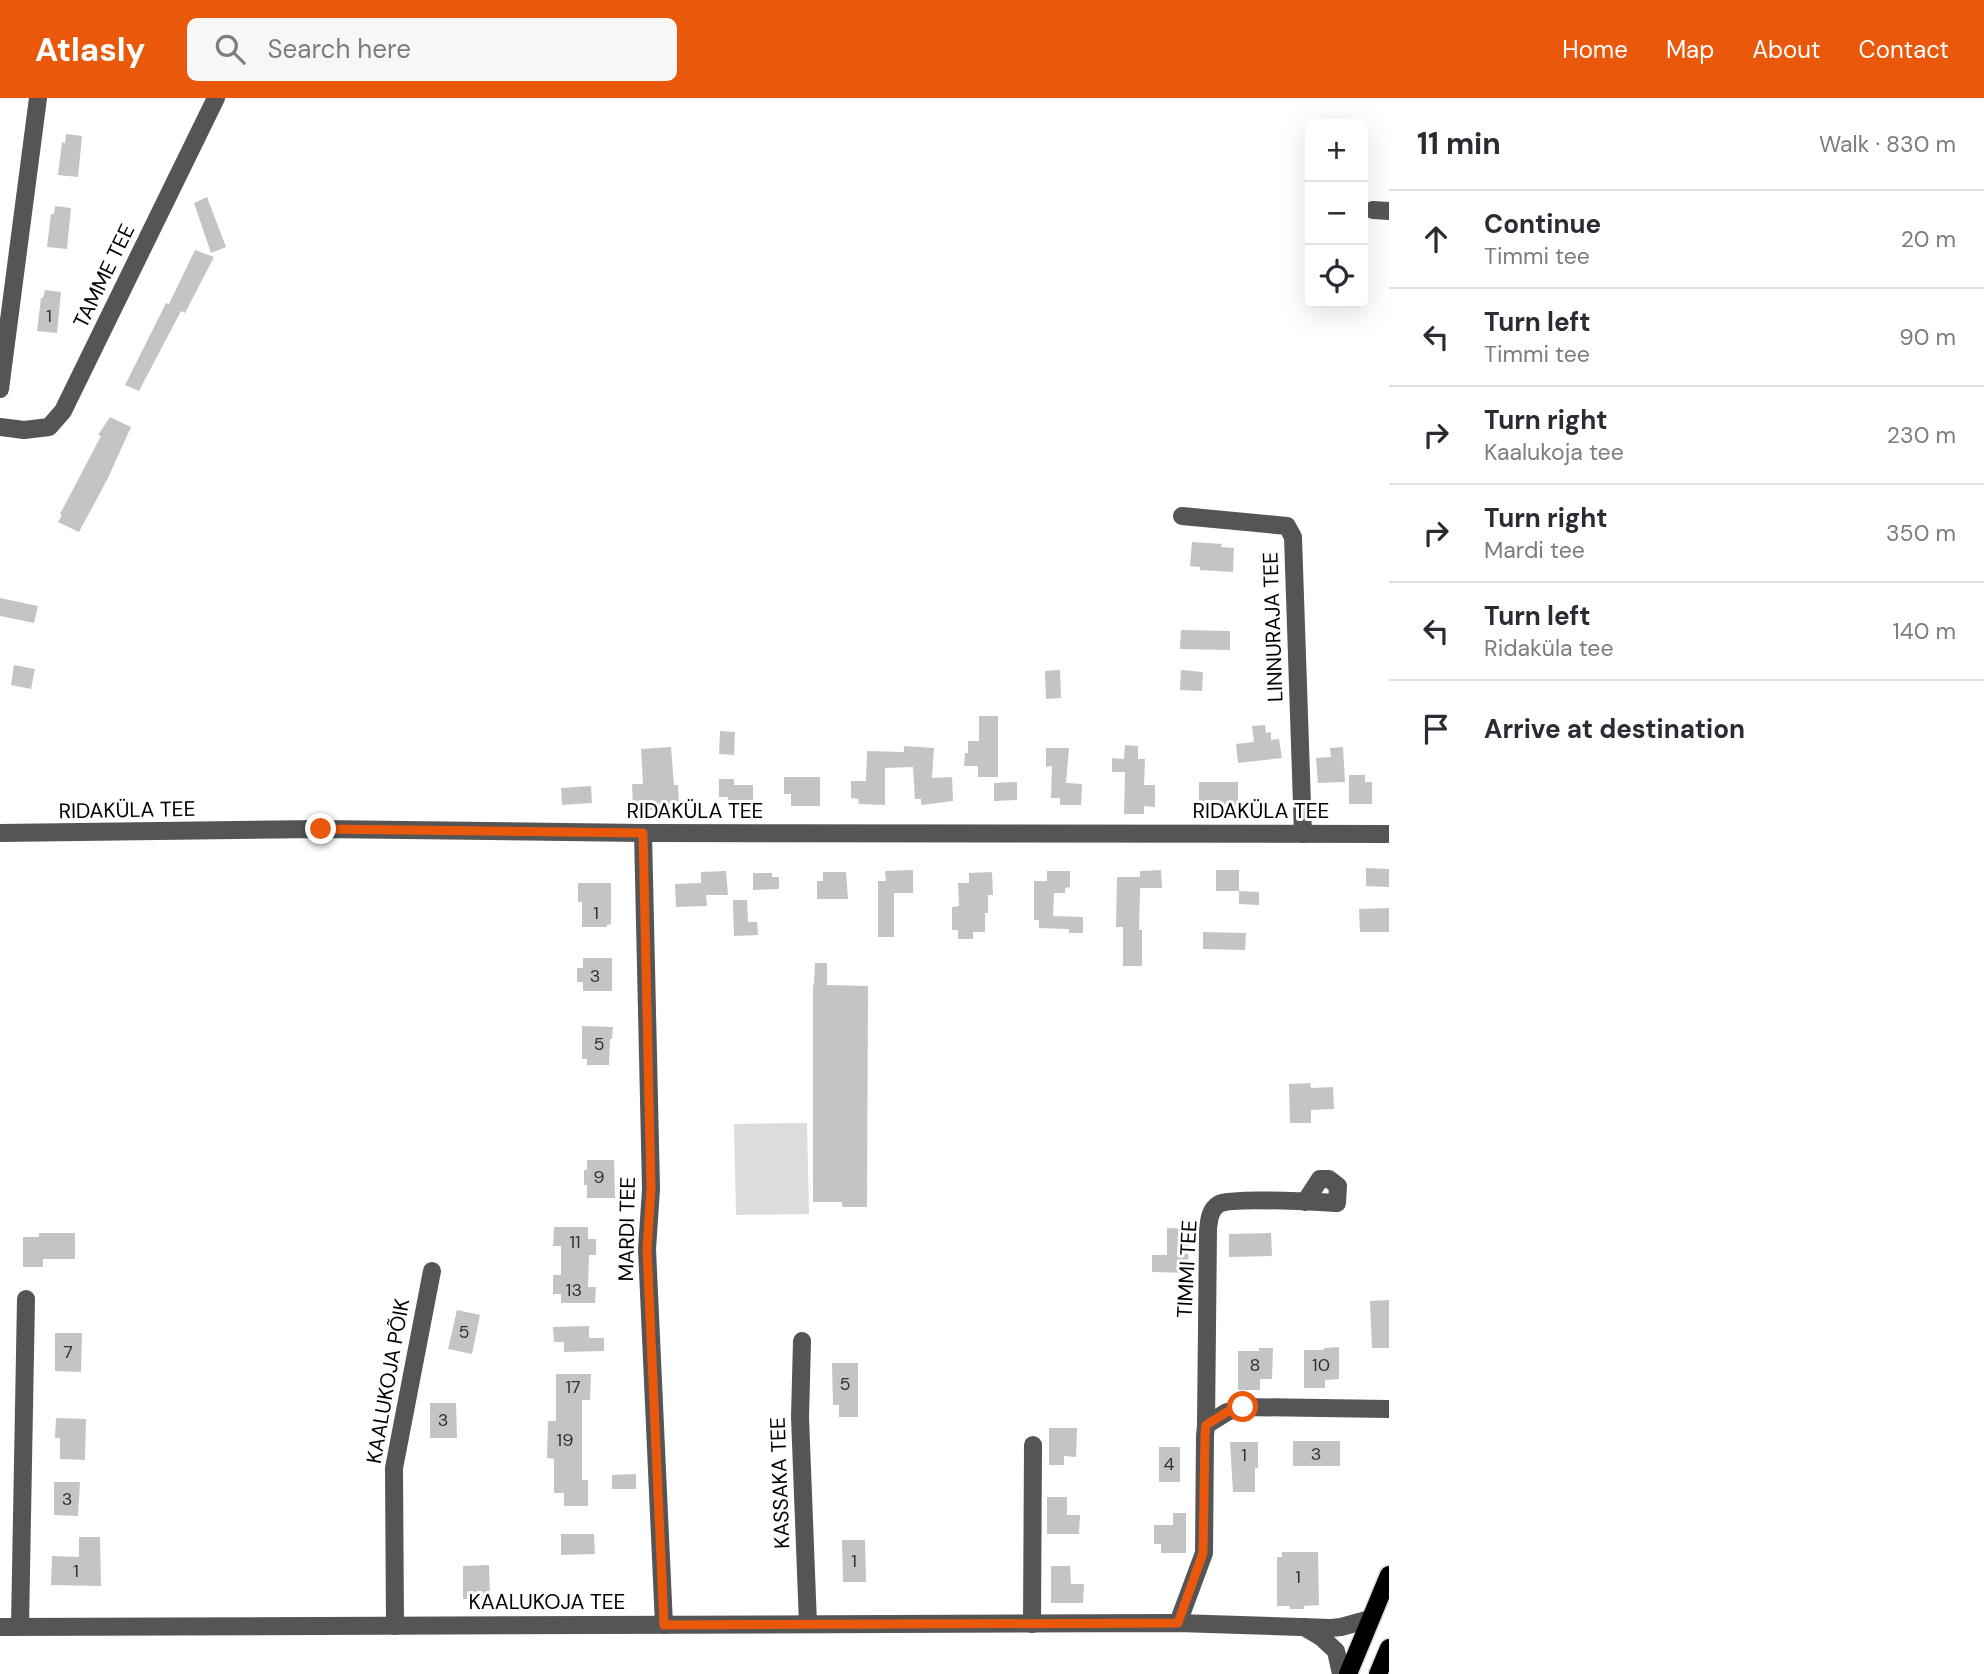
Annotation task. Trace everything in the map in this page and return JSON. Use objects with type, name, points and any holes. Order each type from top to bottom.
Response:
[{"type":"main road","points":[[1348,1674],[1389,1574]]},
{"type":"main road","points":[[1378,1674],[1389,1648]]},
{"type":"street","points":[[0,388],[38,98]]},
{"type":"street","name":"TAMME TEE","points":[[0,426],[24,430],[49,427],[63,411],[216,98]]},
{"type":"street","name":"LINNURAJA TEE","points":[[1182,516],[1287,526],[1293,537],[1303,834]]},
{"type":"street","name":"RIDAKÜLA TEE","points":[[0,833],[321,829],[643,833],[1389,834]]},
{"type":"street","name":"MARDI TEE","points":[[643,833],[651,1189],[647,1249],[664,1625]]},
{"type":"street","name":"TIMMI TEE","points":[[1178,1623],[1203,1553],[1210,1214],[1219,1204],[1231,1201],[1305,1202]]},
{"type":"street","name":"KAALUKOJA PÕIK","points":[[395,1626],[394,1468],[432,1271]]},
{"type":"street","points":[[20,1626],[26,1299]]},
{"type":"street","name":"KASSAKA TEE","points":[[802,1341],[800,1417],[808,1624]]},
{"type":"street","points":[[1206,1425],[1227,1412],[1243,1407],[1389,1409]]},
{"type":"street","points":[[1032,1624],[1033,1446]]},
{"type":"street","name":"KAALUKOJA TEE","points":[[0,1627],[1178,1623],[1340,1628],[1370,1619]]},
{"type":"street","points":[[1304,1627],[1321,1637],[1336,1651],[1341,1674]]},
{"type":"shaded area","points":[[807,1123],[809,1214],[736,1215],[734,1124]]},
{"type":"building","points":[[66,134],[82,136],[78,177],[58,175],[62,142],[65,143]]},
{"type":"building","points":[[207,197],[226,247],[211,253],[194,203]]},
{"type":"building","points":[[55,206],[71,208],[67,249],[47,247],[51,214],[54,214]]},
{"type":"building","points":[[195,250],[214,257],[185,313],[181,311],[139,391],[125,385],[166,303],[169,304]]},
{"type":"building","points":[[45,290],[61,292],[57,333],[37,331],[41,298]]},
{"type":"building","points":[[110,417],[131,427],[79,532],[58,522],[62,515],[60,514],[101,436],[98,435]]},
{"type":"building","points":[[1192,542],[1222,544],[1221,547],[1234,548],[1233,572],[1200,570],[1200,567],[1190,566]]},
{"type":"building","points":[[0,598],[38,606],[34,623],[0,616]]},
{"type":"building","points":[[1181,630],[1230,631],[1230,650],[1180,649]]},
{"type":"building","points":[[14,665],[35,669],[31,689],[11,685]]},
{"type":"building","points":[[1060,670],[1061,698],[1046,699],[1045,671]]},
{"type":"building","points":[[1181,670],[1203,672],[1202,691],[1180,690]]},
{"type":"building","points":[[979,716],[998,716],[998,777],[978,777],[978,766],[964,766],[968,741],[979,741]]},
{"type":"building","points":[[1265,725],[1266,733],[1271,732],[1271,740],[1279,739],[1282,758],[1238,763],[1236,744],[1254,742],[1252,726]]},
{"type":"building","points":[[720,731],[735,732],[734,755],[719,754]]},
{"type":"building","points":[[1125,745],[1138,746],[1138,759],[1145,759],[1144,785],[1155,785],[1155,807],[1144,806],[1144,814],[1124,814],[1125,772],[1112,772],[1112,758],[1124,759]]},
{"type":"building","points":[[904,746],[934,748],[932,778],[952,777],[953,801],[921,805],[921,799],[915,799],[913,767],[885,768],[885,805],[859,804],[858,799],[851,798],[851,781],[866,781],[867,751],[904,752]]},
{"type":"building","points":[[671,747],[674,785],[678,785],[679,804],[667,804],[667,810],[647,810],[646,806],[633,806],[632,784],[643,784],[641,749]]},
{"type":"building","points":[[1343,747],[1345,782],[1318,783],[1316,758],[1331,757],[1330,748]]},
{"type":"building","points":[[1046,748],[1069,748],[1066,783],[1082,784],[1081,805],[1060,805],[1060,798],[1051,798],[1052,766],[1046,767]]},
{"type":"building","points":[[1349,775],[1365,775],[1365,782],[1372,782],[1372,804],[1349,804]]},
{"type":"building","points":[[784,777],[820,777],[820,806],[791,806],[791,794],[784,794]]},
{"type":"building","points":[[719,779],[734,779],[734,785],[753,785],[753,805],[728,806],[728,797],[719,797]]},
{"type":"building","points":[[1017,782],[1017,800],[994,801],[994,783]]},
{"type":"building","points":[[1199,782],[1238,782],[1238,805],[1199,804]]},
{"type":"building","points":[[591,786],[592,803],[562,805],[561,788]]},
{"type":"building","points":[[1366,868],[1389,869],[1389,887],[1366,886]]},
{"type":"building","points":[[913,870],[913,893],[894,893],[894,937],[878,937],[878,881],[886,881],[885,871]]},
{"type":"building","points":[[1161,870],[1162,888],[1140,888],[1142,966],[1123,966],[1123,927],[1116,927],[1117,877],[1140,877],[1140,871]]},
{"type":"building","points":[[1216,870],[1239,870],[1239,891],[1216,891]]},
{"type":"building","points":[[726,871],[728,895],[706,895],[707,906],[676,907],[675,884],[701,883],[701,872]]},
{"type":"building","points":[[1047,871],[1070,871],[1070,887],[1065,888],[1065,893],[1054,893],[1053,916],[1083,917],[1083,933],[1069,933],[1069,929],[1039,928],[1039,920],[1034,920],[1034,881],[1047,881]]},
{"type":"building","points":[[823,872],[846,872],[848,899],[817,899],[817,881],[823,881]]},
{"type":"building","points":[[992,872],[993,895],[988,895],[985,932],[973,932],[973,939],[958,939],[958,930],[952,930],[952,907],[959,906],[958,883],[969,883],[969,873]]},
{"type":"building","points":[[753,873],[772,873],[772,877],[779,877],[779,889],[753,890]]},
{"type":"building","points":[[578,883],[611,883],[611,924],[607,927],[582,927],[582,902],[578,902]]},
{"type":"building","points":[[1239,891],[1259,892],[1259,905],[1239,904]]},
{"type":"building","points":[[733,900],[747,900],[748,922],[757,922],[758,935],[734,936]]},
{"type":"building","points":[[1389,908],[1389,932],[1360,932],[1359,909]]},
{"type":"building","points":[[1203,932],[1246,933],[1245,950],[1203,949]]},
{"type":"building","points":[[583,958],[612,958],[612,991],[583,991],[583,982],[577,982],[577,968],[583,968]]},
{"type":"building","points":[[815,963],[827,963],[827,985],[868,986],[867,1207],[842,1207],[842,1202],[813,1202]]},
{"type":"building","points":[[582,1026],[613,1027],[609,1065],[587,1065],[587,1059],[582,1059]]},
{"type":"building","points":[[1310,1083],[1311,1088],[1333,1087],[1334,1109],[1311,1110],[1311,1123],[1290,1123],[1289,1084]]},
{"type":"building","points":[[587,1160],[614,1160],[615,1198],[587,1198],[584,1170],[587,1170]]},
{"type":"building","points":[[554,1227],[588,1227],[588,1239],[596,1239],[596,1255],[589,1255],[588,1287],[596,1287],[595,1303],[561,1303],[561,1294],[553,1294],[553,1275],[561,1275],[561,1246],[553,1246]]},
{"type":"building","points":[[1167,1228],[1189,1229],[1188,1273],[1152,1272],[1152,1255],[1167,1255]]},
{"type":"building","points":[[39,1233],[75,1233],[75,1259],[43,1259],[43,1267],[23,1267],[23,1237],[39,1237]]},
{"type":"building","points":[[1271,1233],[1272,1256],[1229,1257],[1229,1234]]},
{"type":"building","points":[[1389,1300],[1389,1348],[1372,1348],[1370,1301]]},
{"type":"building","points":[[457,1310],[480,1315],[472,1354],[448,1349]]},
{"type":"building","points":[[589,1326],[589,1338],[604,1338],[604,1351],[564,1352],[564,1342],[554,1342],[553,1327]]},
{"type":"building","points":[[55,1333],[82,1333],[81,1372],[55,1371]]},
{"type":"building","points":[[1339,1347],[1339,1379],[1325,1380],[1325,1388],[1304,1388],[1304,1350]]},
{"type":"building","points":[[1259,1348],[1273,1348],[1272,1379],[1260,1379],[1260,1390],[1238,1390],[1238,1351],[1259,1351]]},
{"type":"building","points":[[832,1363],[858,1363],[858,1417],[839,1417],[839,1405],[833,1405]]},
{"type":"building","points":[[556,1374],[591,1374],[590,1400],[582,1400],[582,1480],[588,1480],[588,1506],[564,1506],[564,1493],[554,1493],[554,1459],[547,1458],[548,1421],[556,1421]]},
{"type":"building","points":[[430,1403],[456,1403],[457,1438],[430,1438]]},
{"type":"building","points":[[56,1418],[86,1419],[85,1460],[60,1459],[60,1438],[55,1438]]},
{"type":"building","points":[[1049,1428],[1077,1428],[1076,1457],[1064,1456],[1064,1465],[1049,1465]]},
{"type":"building","points":[[1293,1441],[1340,1441],[1340,1466],[1293,1466]]},
{"type":"building","points":[[1230,1442],[1258,1442],[1255,1492],[1233,1492]]},
{"type":"building","points":[[1159,1447],[1180,1447],[1180,1482],[1159,1482]]},
{"type":"building","points":[[636,1474],[636,1489],[612,1489],[612,1475]]},
{"type":"building","points":[[54,1482],[80,1482],[78,1516],[54,1515]]},
{"type":"building","points":[[1047,1497],[1067,1497],[1067,1515],[1080,1515],[1079,1534],[1047,1534]]},
{"type":"building","points":[[1173,1513],[1186,1513],[1186,1553],[1161,1553],[1161,1544],[1154,1544],[1154,1525],[1173,1525]]},
{"type":"building","points":[[561,1534],[594,1534],[595,1554],[561,1555]]},
{"type":"building","points":[[79,1537],[100,1537],[101,1586],[51,1585],[52,1556],[79,1557]]},
{"type":"building","points":[[842,1540],[865,1540],[866,1582],[843,1582]]},
{"type":"building","points":[[1282,1552],[1318,1552],[1319,1605],[1304,1606],[1304,1609],[1277,1606],[1277,1557],[1282,1557]]},
{"type":"building","points":[[489,1565],[490,1598],[463,1599],[463,1566]]},
{"type":"building","points":[[1051,1566],[1070,1566],[1071,1584],[1084,1584],[1083,1603],[1051,1603]]},
{"type":"route","points":[[321,829],[643,833],[651,1189],[647,1249],[664,1625],[1178,1623],[1203,1553],[1206,1425],[1227,1412],[1243,1407]]}]
